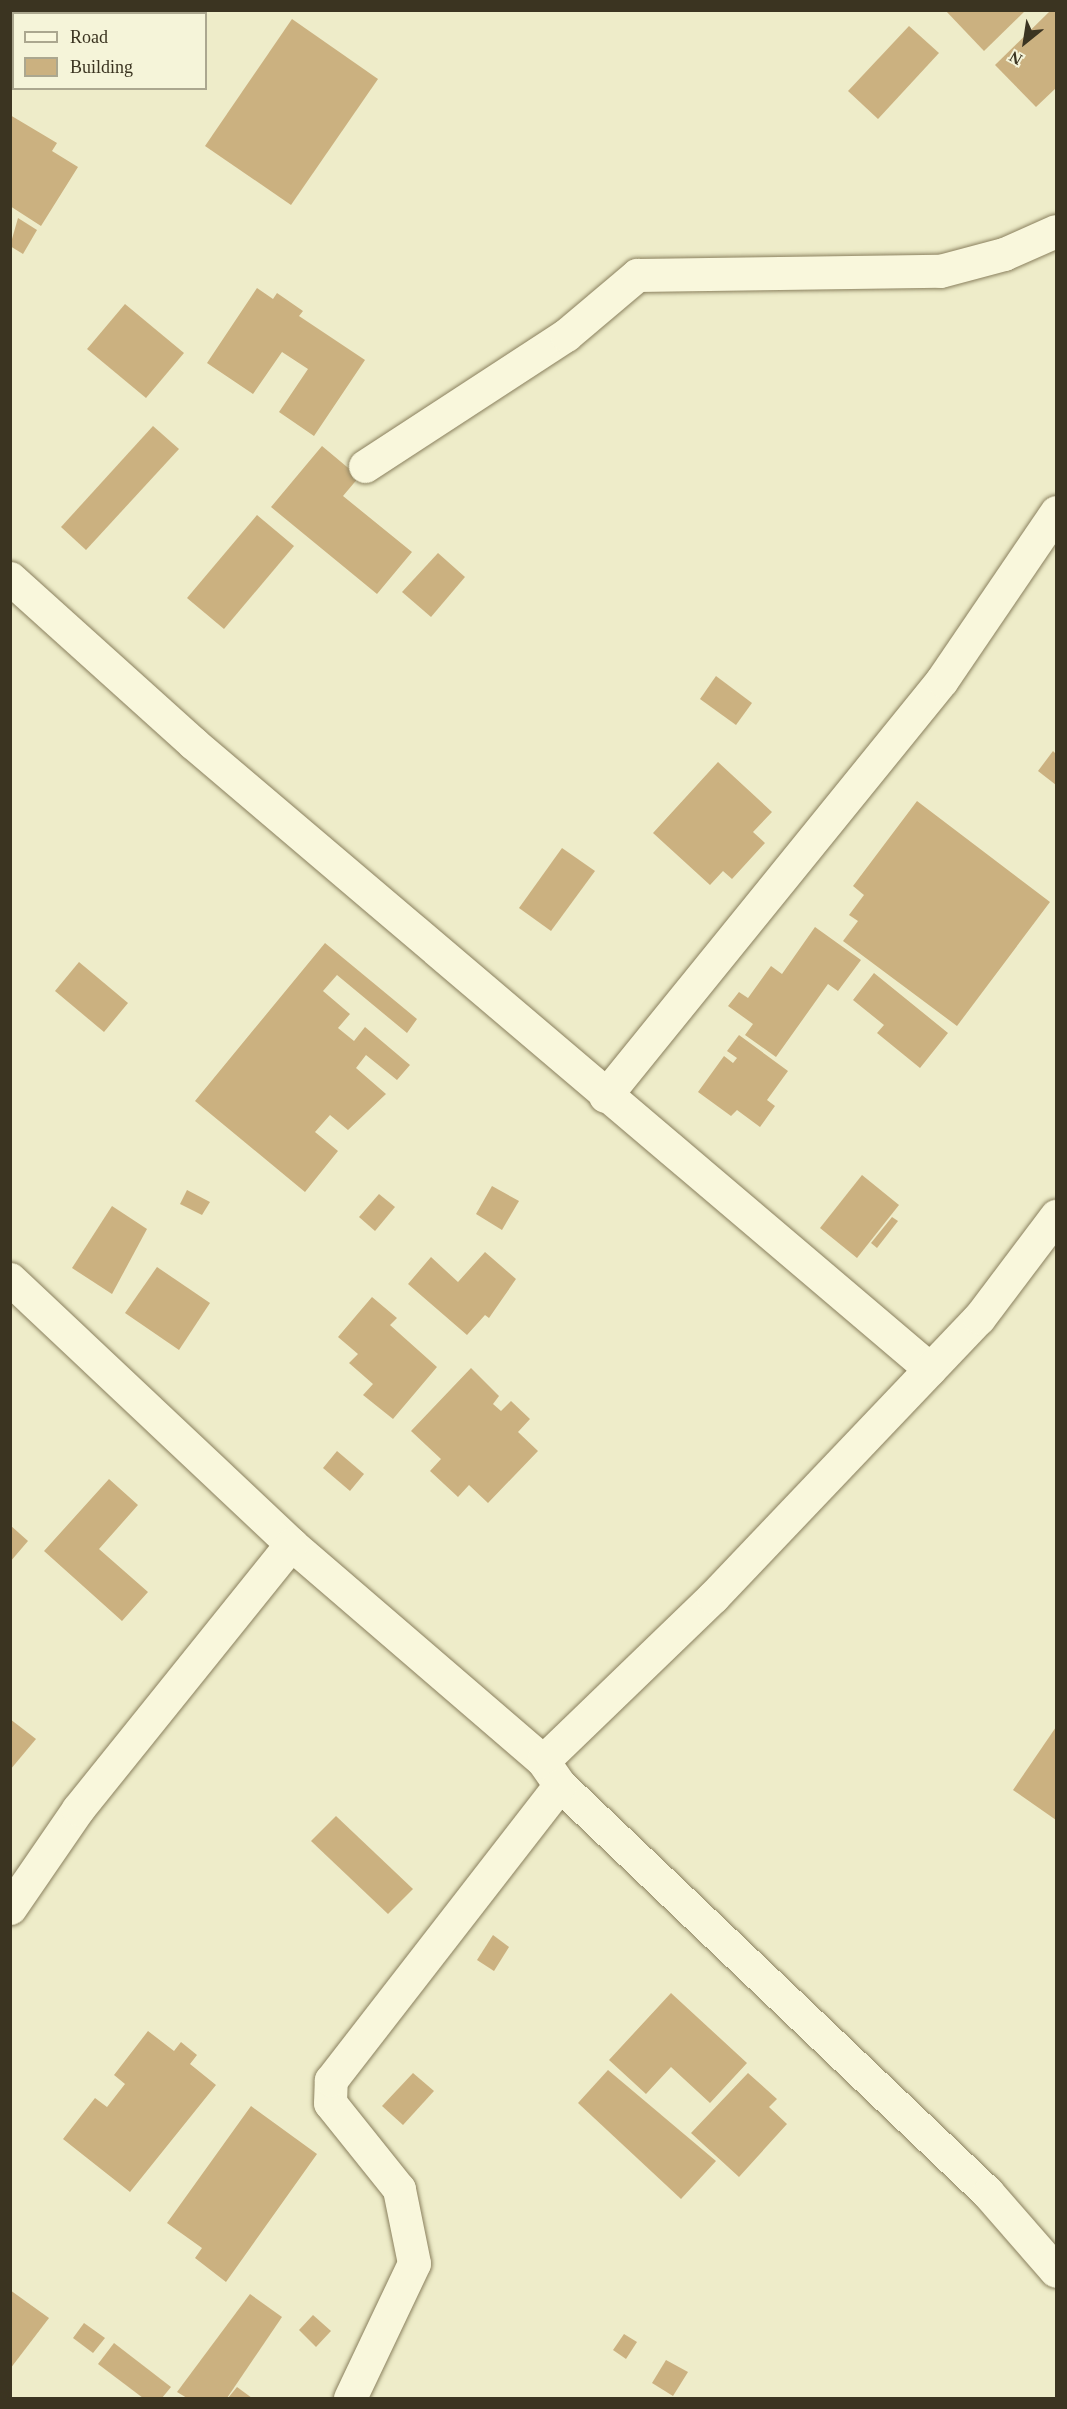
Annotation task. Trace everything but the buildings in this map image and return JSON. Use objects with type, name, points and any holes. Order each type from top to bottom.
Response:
[{"type":"street","points":[[365,466],[566,335],[637,275],[940,271],[1004,254],[1056,231]]},
{"type":"street","points":[[605,1096],[942,680],[1056,512]]},
{"type":"street","points":[[10,578],[193,743],[605,1096],[930,1369]]},
{"type":"street","points":[[350,2398],[414,2263],[399,2189],[330,2103],[331,2080],[552,1773],[713,1597],[978,1318],[1056,1216]]},
{"type":"street","points":[[10,1279],[291,1544],[552,1773],[988,2193],[1056,2271]]},
{"type":"street","points":[[10,1908],[78,1809],[291,1544]]}]
